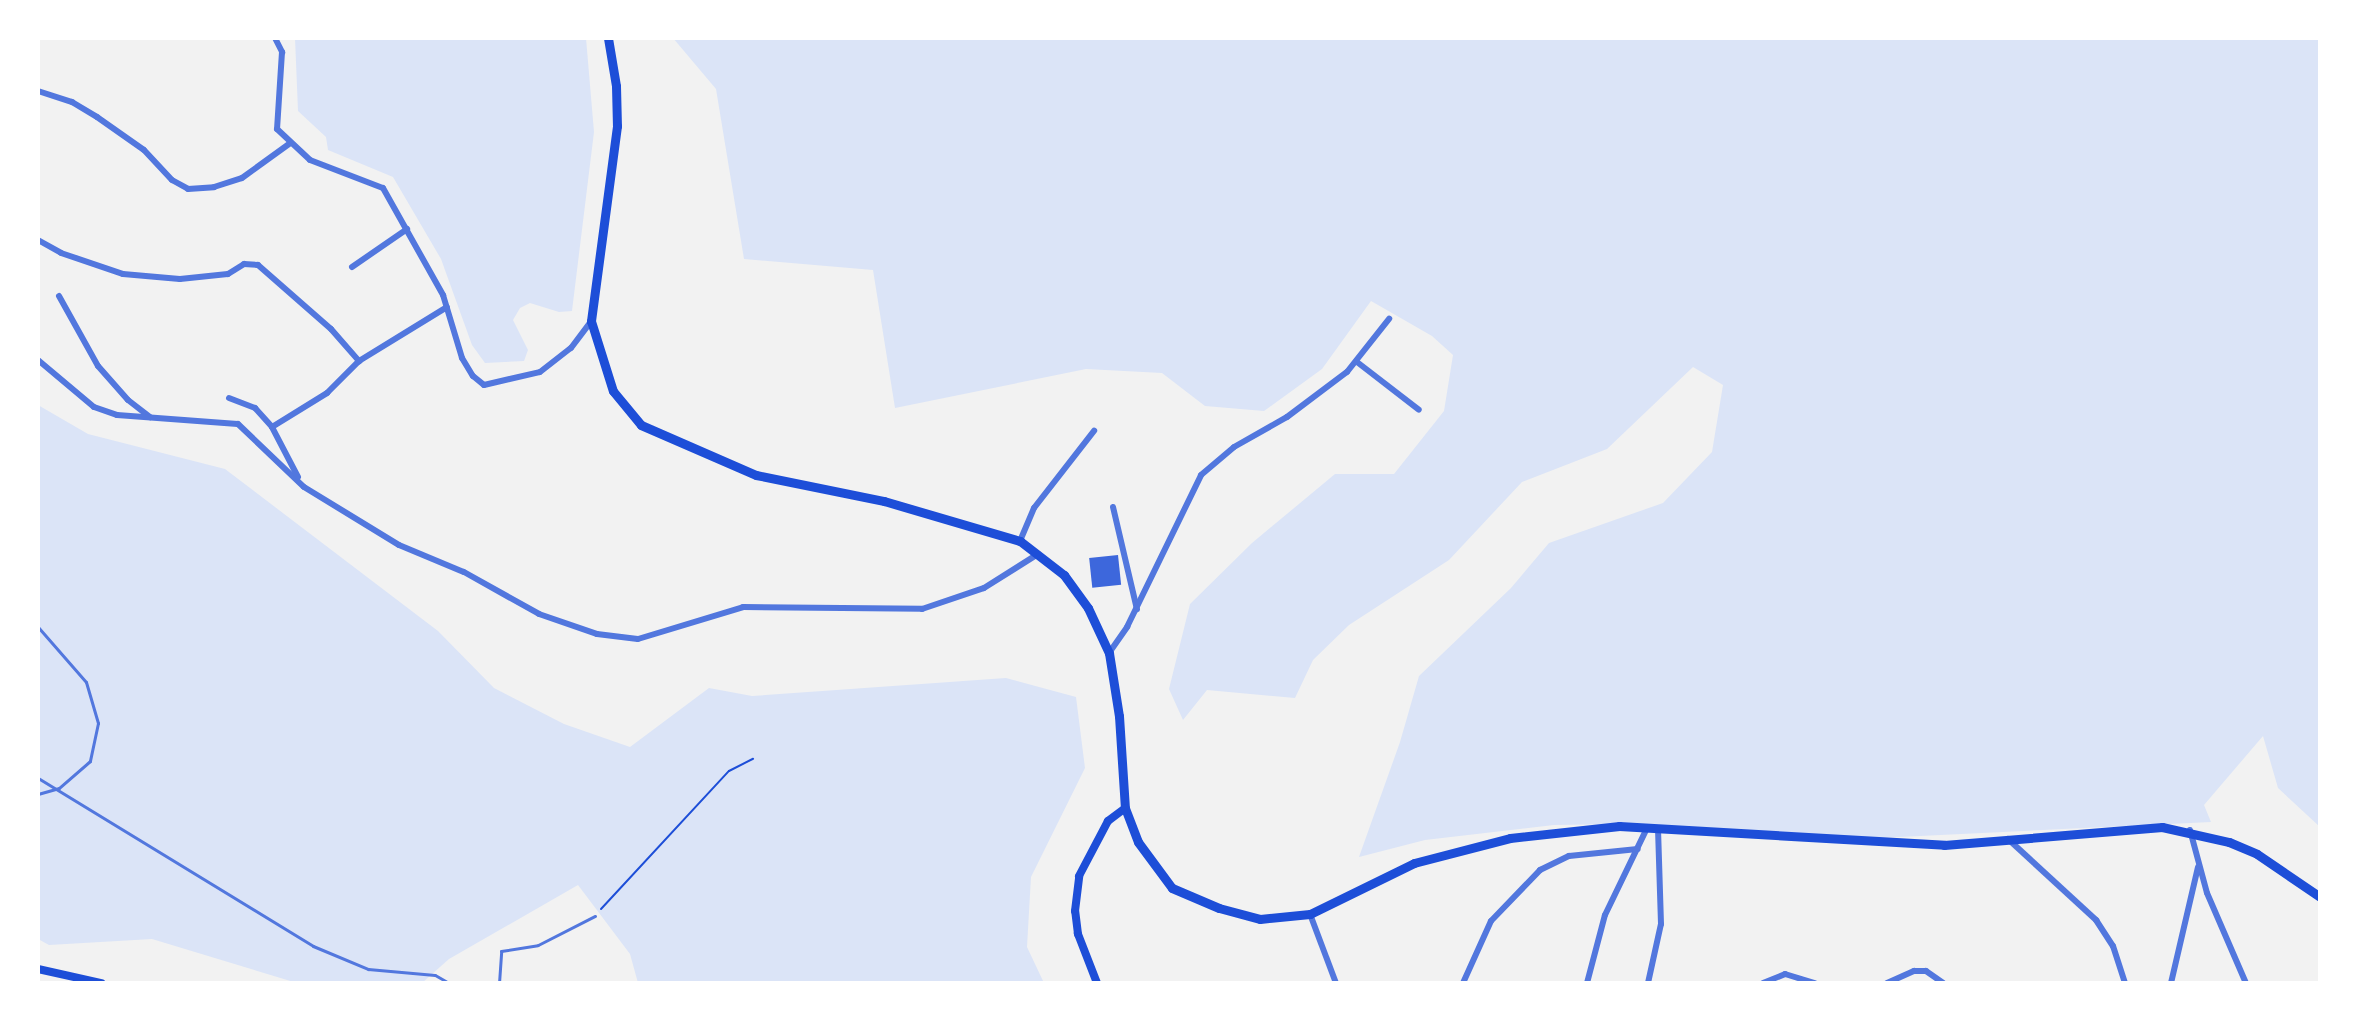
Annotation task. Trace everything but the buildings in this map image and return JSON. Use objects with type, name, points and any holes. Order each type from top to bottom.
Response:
[{"type":"main road","points":[[608,38],[616,86],[617,126],[591,321],[613,391],[641,425],[756,475],[884,501],[1020,541],[1064,575],[1088,608],[1109,653],[1119,716],[1125,808],[1138,842],[1172,888],[1219,908],[1260,919],[1310,914],[1414,863],[1510,838],[1619,826],[1944,845],[2005,837],[2162,827],[2190,830],[2257,854],[2320,897]]},
{"type":"main road","points":[[1097,983],[1078,934],[1075,911],[1079,876],[1108,821],[1125,808]]},
{"type":"main road","points":[[38,969],[101,983]]},
{"type":"street","points":[[275,38],[282,52],[277,129],[289,144],[310,160],[383,188],[447,307],[462,358],[473,376],[484,385],[540,372],[571,348],[591,321]]},
{"type":"street","points":[[38,91],[72,102],[97,117],[144,150],[172,180],[188,189],[214,187],[242,178],[289,144]]},
{"type":"street","points":[[352,267],[407,229]]},
{"type":"street","points":[[38,240],[61,253],[123,274],[180,279],[228,274],[244,264],[258,265],[331,329],[359,361]]},
{"type":"street","points":[[59,296],[98,366],[128,400],[153,419]]},
{"type":"street","points":[[272,427],[327,393],[359,361],[447,307]]},
{"type":"street","points":[[1109,653],[1137,609],[1201,475],[1234,447],[1287,417],[1357,362],[1389,319]]},
{"type":"street","points":[[38,360],[94,407],[117,415],[238,424],[304,487],[399,545],[464,572],[539,614],[597,634],[638,639],[743,607],[922,609],[984,588],[1038,554]]},
{"type":"street","points":[[1357,362],[1419,410]]},
{"type":"street","points":[[229,398],[255,408],[272,427],[304,487]]},
{"type":"street","points":[[1020,541],[1034,508],[1094,431]]},
{"type":"street","points":[[1113,507],[1137,609]]},
{"type":"street","points":[[1587,983],[1605,915],[1652,828]]},
{"type":"street","points":[[1648,983],[1661,924],[1652,828]]},
{"type":"street","points":[[2190,830],[2198,867],[2246,983]]},
{"type":"street","points":[[2005,837],[2096,920],[2113,946],[2125,983]]},
{"type":"street","points":[[1463,983],[1491,921],[1540,870],[1569,856],[1638,849]]},
{"type":"street","points":[[2171,983],[2198,867]]},
{"type":"street","points":[[1310,914],[1336,983]]},
{"type":"street","points":[[1887,983],[1914,971],[1926,971],[1943,983]]},
{"type":"street","points":[[1763,983],[1785,974],[1815,983]]},
{"type":"lane","points":[[38,627],[86,682],[98,723],[90,761],[59,788],[38,794]]},
{"type":"lane","points":[[38,778],[59,788],[313,946],[368,969],[435,975],[449,983]]},
{"type":"lane","points":[[499,983],[501,951],[538,945],[595,916]]},
{"type":"path","points":[[595,916],[729,771],[753,759]]},
{"type":"shaded area","points":[[295,38],[586,38],[594,132],[572,311],[559,312],[530,303],[520,308],[513,320],[528,350],[524,361],[485,363],[472,345],[441,259],[393,177],[328,150],[326,137],[298,111]]},
{"type":"shaded area","points":[[673,38],[2320,38],[2320,827],[2278,788],[2263,736],[2204,805],[2211,822],[1837,840],[1625,824],[1554,825],[1425,840],[1359,857],[1400,742],[1419,676],[1511,588],[1549,543],[1663,503],[1712,452],[1723,385],[1693,367],[1607,449],[1522,482],[1449,560],[1349,625],[1313,660],[1295,698],[1207,690],[1183,720],[1169,689],[1190,604],[1252,543],[1335,474],[1394,474],[1444,411],[1453,355],[1432,336],[1371,301],[1322,369],[1264,411],[1205,406],[1162,373],[1086,369],[895,408],[873,270],[744,259],[716,89]]},
{"type":"shaded area","points":[[38,405],[88,434],[225,469],[438,631],[494,688],[564,724],[630,747],[709,688],[752,696],[1006,678],[1076,697],[1085,768],[1031,877],[1027,947],[1044,983],[638,983],[630,954],[578,885],[449,959],[422,983],[297,983],[152,939],[49,945],[38,939]]}]
